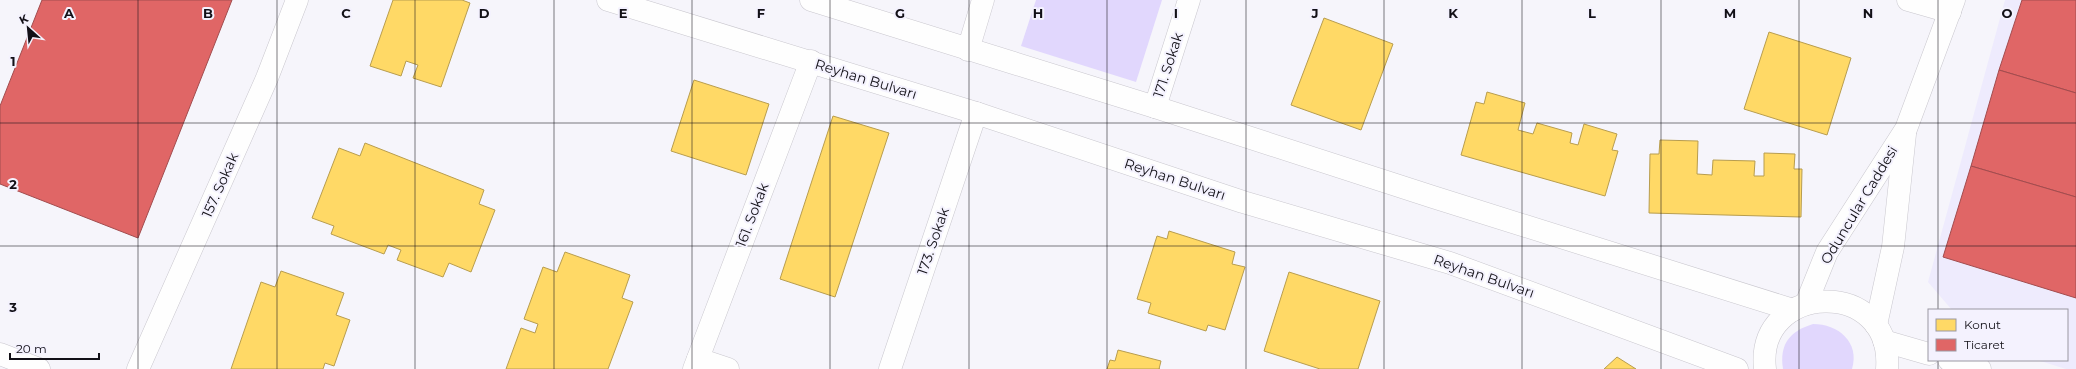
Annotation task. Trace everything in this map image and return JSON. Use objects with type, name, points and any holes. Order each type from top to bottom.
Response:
[{"type":"main road","name":"157. Sokak","points":[[138,369],[267,78],[297,0]]},
{"type":"main road","name":"Reyhan Bulvarı","points":[[608,0],[976,113],[1243,202],[1450,263],[1737,369]]},
{"type":"main road","points":[[811,0],[1155,107],[1441,199],[1800,307]]},
{"type":"main road","points":[[968,50],[983,0]]},
{"type":"main road","name":"171. Sokak","points":[[1155,107],[1189,0]]},
{"type":"main road","points":[[1908,0],[1952,6]]},
{"type":"main road","name":"Oduncular Caddesi","points":[[1800,307],[1827,252],[1906,129],[1952,6]]},
{"type":"main road","name":"161. Sokak","points":[[696,364],[810,61]]},
{"type":"main road","name":"173. Sokak","points":[[890,369],[976,113]]},
{"type":"main road","name":"Oduncular Caddesi","points":[[1880,333],[1893,247],[1906,129]]},
{"type":"main road","points":[[1764,369],[1764,360],[1768,340],[1778,323],[1800,307],[1828,300],[1846,303],[1862,312],[1880,333],[1888,358],[1887,369]]},
{"type":"main road","points":[[1880,333],[1928,354]]},
{"type":"main road","points":[[1667,342],[1700,369]]},
{"type":"main road","points":[[0,354],[39,369]]},
{"type":"main road","points":[[1952,361],[1980,369]]},
{"type":"main road","points":[[696,364],[728,369]]},
{"type":"shaded area","points":[[1036,0],[1162,0],[1136,82],[1021,46]]},
{"type":"shaded area","points":[[2005,0],[2076,0],[2076,369],[2066,369],[2040,361],[2068,361],[2068,309],[1951,309],[1928,282]]},
{"type":"shaded area","points":[[1813,324],[1831,327],[1845,336],[1853,351],[1854,359],[1852,369],[1783,369],[1783,352],[1788,340],[1798,330]]},
{"type":"building: Konut","points":[[393,0],[462,0],[470,3],[441,87],[413,78],[418,65],[406,61],[401,76],[370,66]]},
{"type":"building: Konut","points":[[1324,18],[1393,44],[1361,130],[1291,105]]},
{"type":"building: Konut","points":[[1769,32],[1851,58],[1827,135],[1744,109]]},
{"type":"building: Konut","points":[[694,80],[769,104],[746,175],[671,151]]},
{"type":"building: Konut","points":[[1487,92],[1525,103],[1518,130],[1533,134],[1537,123],[1572,133],[1570,143],[1578,145],[1584,124],[1617,134],[1612,150],[1618,151],[1605,196],[1461,155],[1476,102],[1484,104]]},
{"type":"building: Konut","points":[[833,116],[889,133],[835,297],[780,279]]},
{"type":"building: Konut","points":[[1660,140],[1698,141],[1697,174],[1712,175],[1713,160],[1755,161],[1754,176],[1764,176],[1764,153],[1795,154],[1794,169],[1802,169],[1801,217],[1649,213],[1650,154],[1659,154]]},
{"type":"building: Konut","points":[[365,143],[484,190],[479,204],[495,210],[471,272],[449,263],[443,277],[397,260],[401,250],[388,245],[384,254],[331,234],[334,226],[312,218],[339,148],[360,156]]},
{"type":"building: Konut","points":[[1169,231],[1235,252],[1232,264],[1245,267],[1225,330],[1208,325],[1206,331],[1148,313],[1151,303],[1137,299],[1157,236],[1167,239]]},
{"type":"building: Konut","points":[[565,252],[630,275],[622,298],[633,302],[608,369],[506,369],[521,328],[535,333],[538,324],[524,319],[543,267],[557,272]]},
{"type":"building: Konut","points":[[281,271],[344,293],[336,315],[350,320],[334,366],[325,363],[323,369],[231,369],[261,282],[275,287]]},
{"type":"building: Konut","points":[[1289,272],[1380,301],[1358,369],[1320,369],[1264,351]]},
{"type":"building: Konut","points":[[1118,350],[1161,361],[1159,369],[1107,369],[1110,360],[1115,361]]},
{"type":"building: Konut","points":[[1617,357],[1636,369],[1604,369]]},
{"type":"building: Ticaret","points":[[42,0],[232,0],[138,238],[0,184],[0,106]]},
{"type":"building: Ticaret","points":[[2022,0],[2076,0],[2076,93],[1999,70]]},
{"type":"building: Ticaret","points":[[1999,70],[2076,93],[2076,197],[1971,166]]},
{"type":"building: Ticaret","points":[[1971,166],[2076,197],[2076,298],[1943,257]]}]
